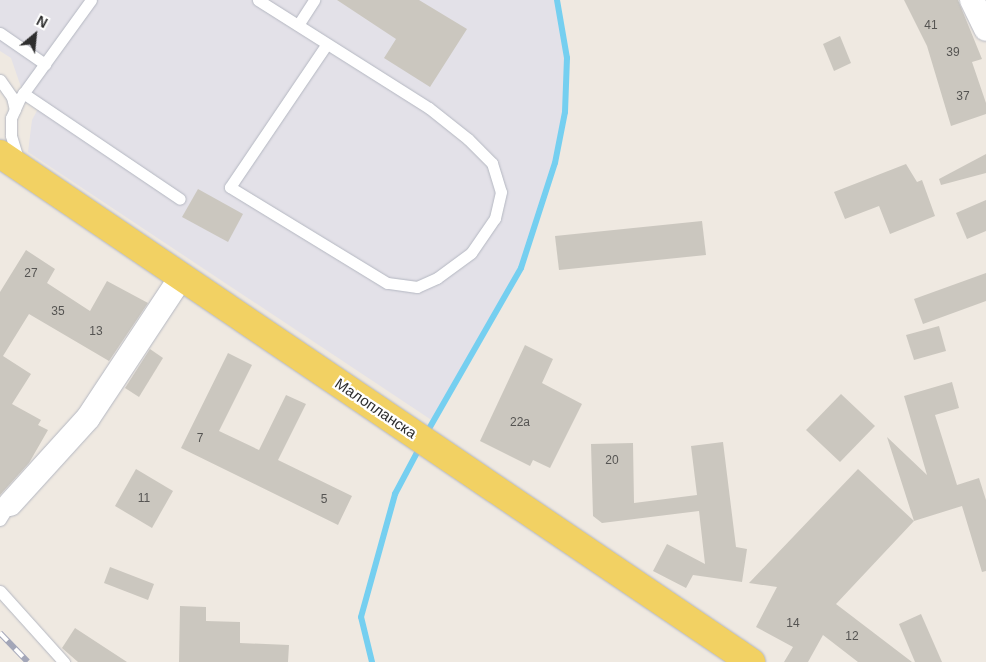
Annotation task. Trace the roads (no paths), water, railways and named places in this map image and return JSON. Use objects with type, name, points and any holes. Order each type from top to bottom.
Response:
[{"type":"main road","name":"Малопланска","points":[[10,162],[182,276],[750,662]]},
{"type":"street","points":[[972,0],[986,29]]},
{"type":"street","points":[[5,512],[88,418],[182,276]]},
{"type":"lane","points":[[10,162],[11,135],[15,110],[23,93],[91,0]]},
{"type":"lane","points":[[258,0],[326,45],[428,108],[468,138],[492,163],[501,192],[495,218],[471,253],[437,278],[417,287],[387,283],[230,187],[326,45]]},
{"type":"lane","points":[[298,25],[314,0]]},
{"type":"lane","points":[[0,33],[45,64]]},
{"type":"lane","points":[[0,80],[12,97],[15,110]]},
{"type":"lane","points":[[23,93],[180,199]]},
{"type":"lane","points":[[0,590],[64,662]]},
{"type":"waterway","points":[[426,434],[521,268],[555,163],[565,112],[567,58],[557,0]]},
{"type":"waterway","points":[[372,662],[361,617],[395,494],[421,445]]},
{"type":"railway","points":[[0,633],[28,662]]}]
